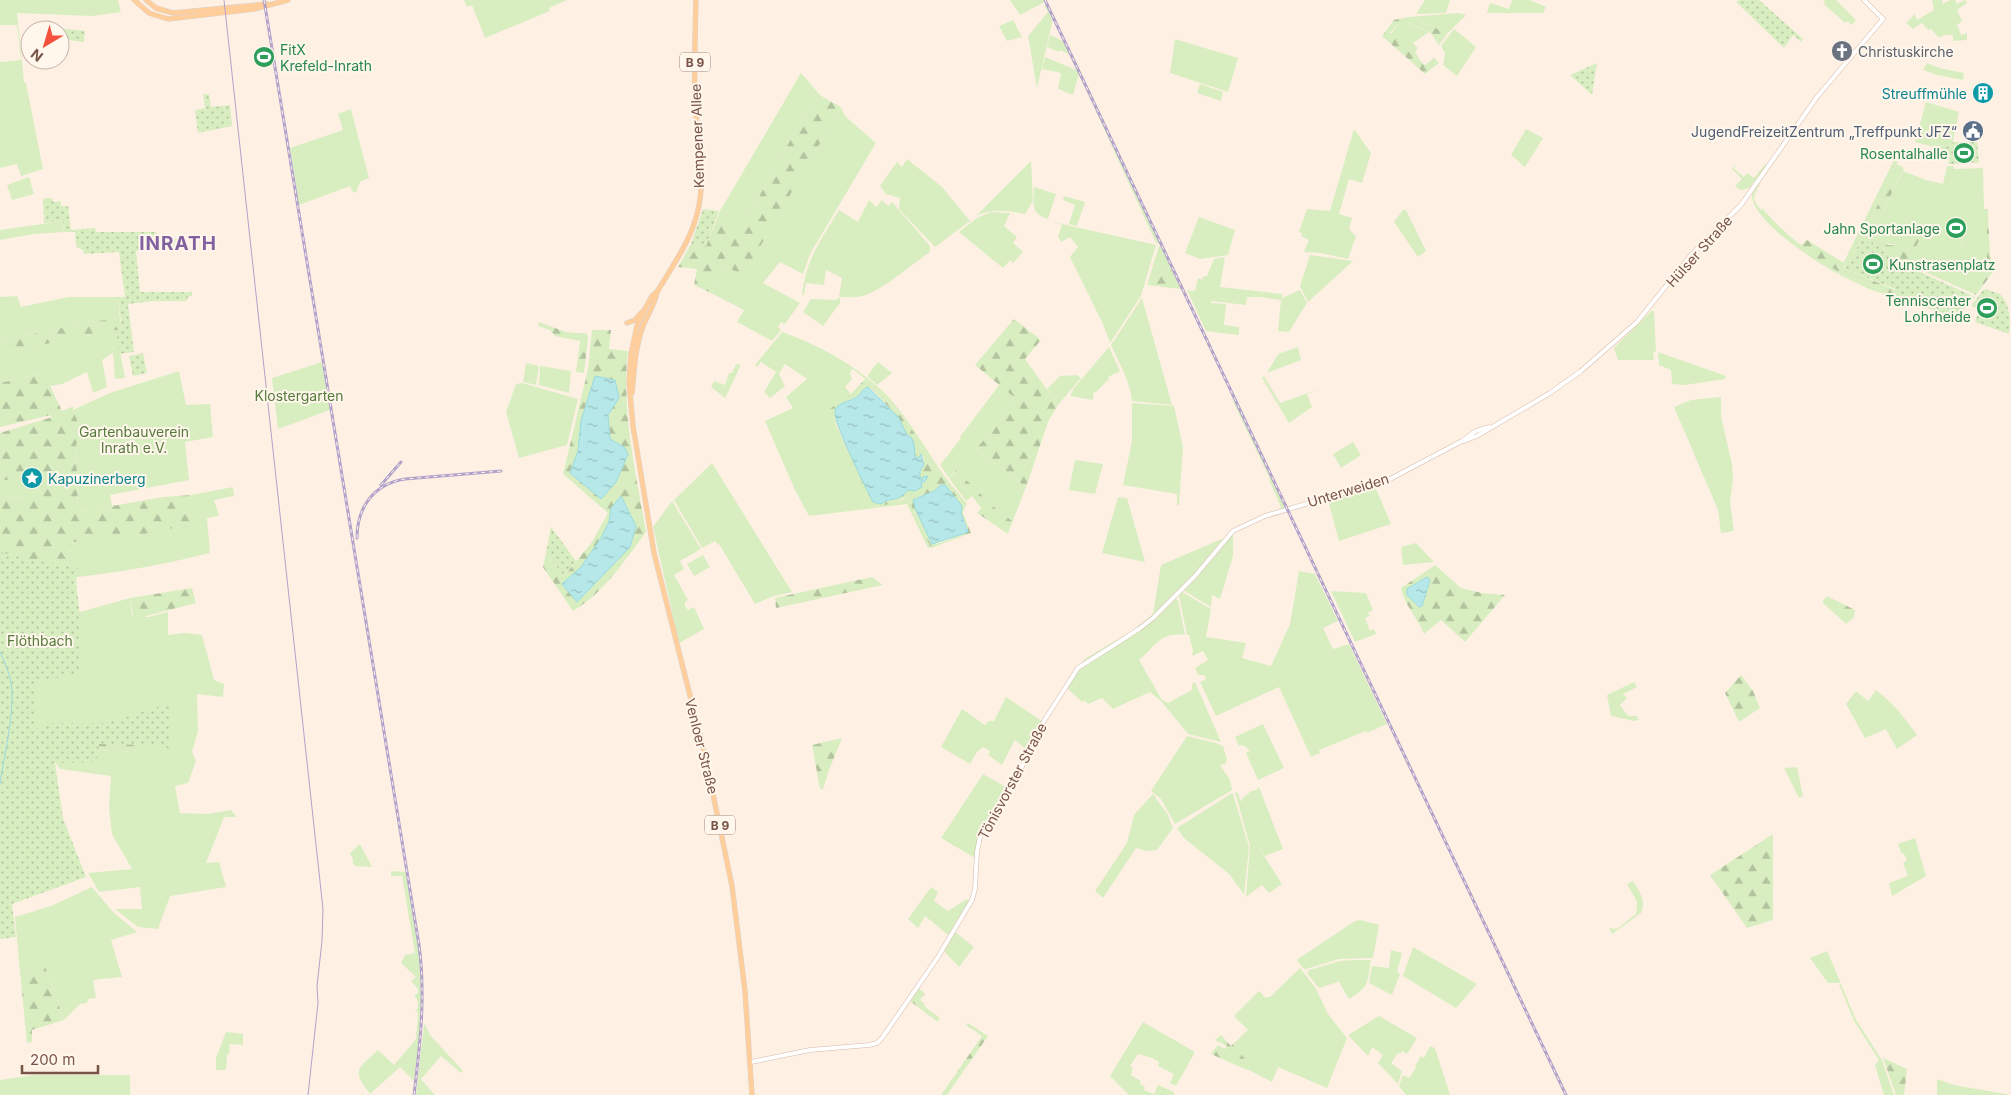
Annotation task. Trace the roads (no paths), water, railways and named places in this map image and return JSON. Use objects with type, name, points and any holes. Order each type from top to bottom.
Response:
[{"type":"main road","points":[[134,0],[147,12],[161,18],[175,18],[288,0]]},
{"type":"main road","points":[[146,0],[156,8],[173,13],[223,11]]},
{"type":"main road","name":"Kempener Allee","points":[[639,329],[656,298],[657,292],[686,242],[699,206],[702,177],[696,104],[696,0]]},
{"type":"main road","name":"Hülser Straße","points":[[1477,433],[1537,401],[1581,371],[1637,322],[1691,255],[1741,204],[1818,97],[1860,43],[1865,40],[1883,19],[1864,0]]},
{"type":"main road","name":"Kempener Allee","points":[[639,329],[646,307],[652,296],[657,292]]},
{"type":"main road","points":[[627,323],[635,320],[646,307]]},
{"type":"main road","name":"Venloer Straße","points":[[639,329],[631,401],[638,462],[654,553],[704,751],[732,886],[743,975],[752,1095]]},
{"type":"main road","name":"Unterweiden","points":[[1286,509],[1390,479],[1477,433]]},
{"type":"main road","name":"Tönisvorster Straße","points":[[751,1062],[810,1050],[869,1045],[877,1043],[882,1038],[938,957],[972,900],[975,889],[980,836],[1018,775],[1044,720],[1074,672],[1084,663],[1139,629],[1153,618],[1195,576],[1231,532],[1253,520],[1286,509]]},
{"type":"water","points":[[595,376],[615,380],[619,398],[608,415],[610,439],[624,447],[628,454],[616,482],[601,499],[570,473],[578,451],[581,421]]},
{"type":"water","points":[[868,387],[899,418],[907,435],[911,437],[914,443],[915,457],[919,458],[921,454],[924,465],[920,471],[921,481],[923,477],[928,476],[921,483],[922,487],[915,491],[908,490],[901,497],[881,504],[873,502],[845,442],[835,412],[838,406],[854,399]]},
{"type":"water","points":[[941,485],[945,485],[962,506],[961,513],[968,532],[932,544],[913,500],[934,491]]},
{"type":"water","points":[[621,496],[636,526],[630,547],[577,602],[562,584],[581,567],[601,538],[609,522],[611,508]]},
{"type":"water","points":[[1427,577],[1430,580],[1422,606],[1419,607],[1407,595],[1407,589]]},
{"type":"waterway","name":"Flöthbach","points":[[0,652],[7,668],[12,689],[11,716],[0,784]]},
{"type":"tram line","points":[[224,0],[323,909],[317,986],[318,1003],[308,1095]]},
{"type":"railway","points":[[264,0],[419,945],[422,1002],[414,1095]]},
{"type":"railway","points":[[1045,0],[1566,1095]]},
{"type":"railway","points":[[381,485],[401,462]]},
{"type":"railway","points":[[357,538],[360,517],[364,507],[369,499],[384,486],[405,479],[501,471]]},
{"type":"place","name":"Christuskirche","points":[[1842,51]]},
{"type":"place","name":"FitX Krefeld-Inrath","points":[[264,57]]},
{"type":"place","name":"Streuffmühle","points":[[1983,93]]},
{"type":"place","name":"JugendFreizeitZentrum „Treffpunkt JFZ“","points":[[1973,131]]},
{"type":"place","name":"Rosentalhalle","points":[[1964,153]]},
{"type":"place","name":"Jahn Sportanlage","points":[[1956,228]]},
{"type":"place","name":"Kunstrasenplatz","points":[[1873,264]]},
{"type":"place","name":"Tenniscenter Lohrheide","points":[[1987,308]]},
{"type":"place","name":"Kapuzinerberg","points":[[32,478]]},
{"type":"district","name":"INRATH","points":[[178,243]]},
{"type":"park label","name":"Klostergarten","points":[[299,395]]},
{"type":"park label","name":"Gartenbauverein Inrath e.V.","points":[[134,440]]}]
